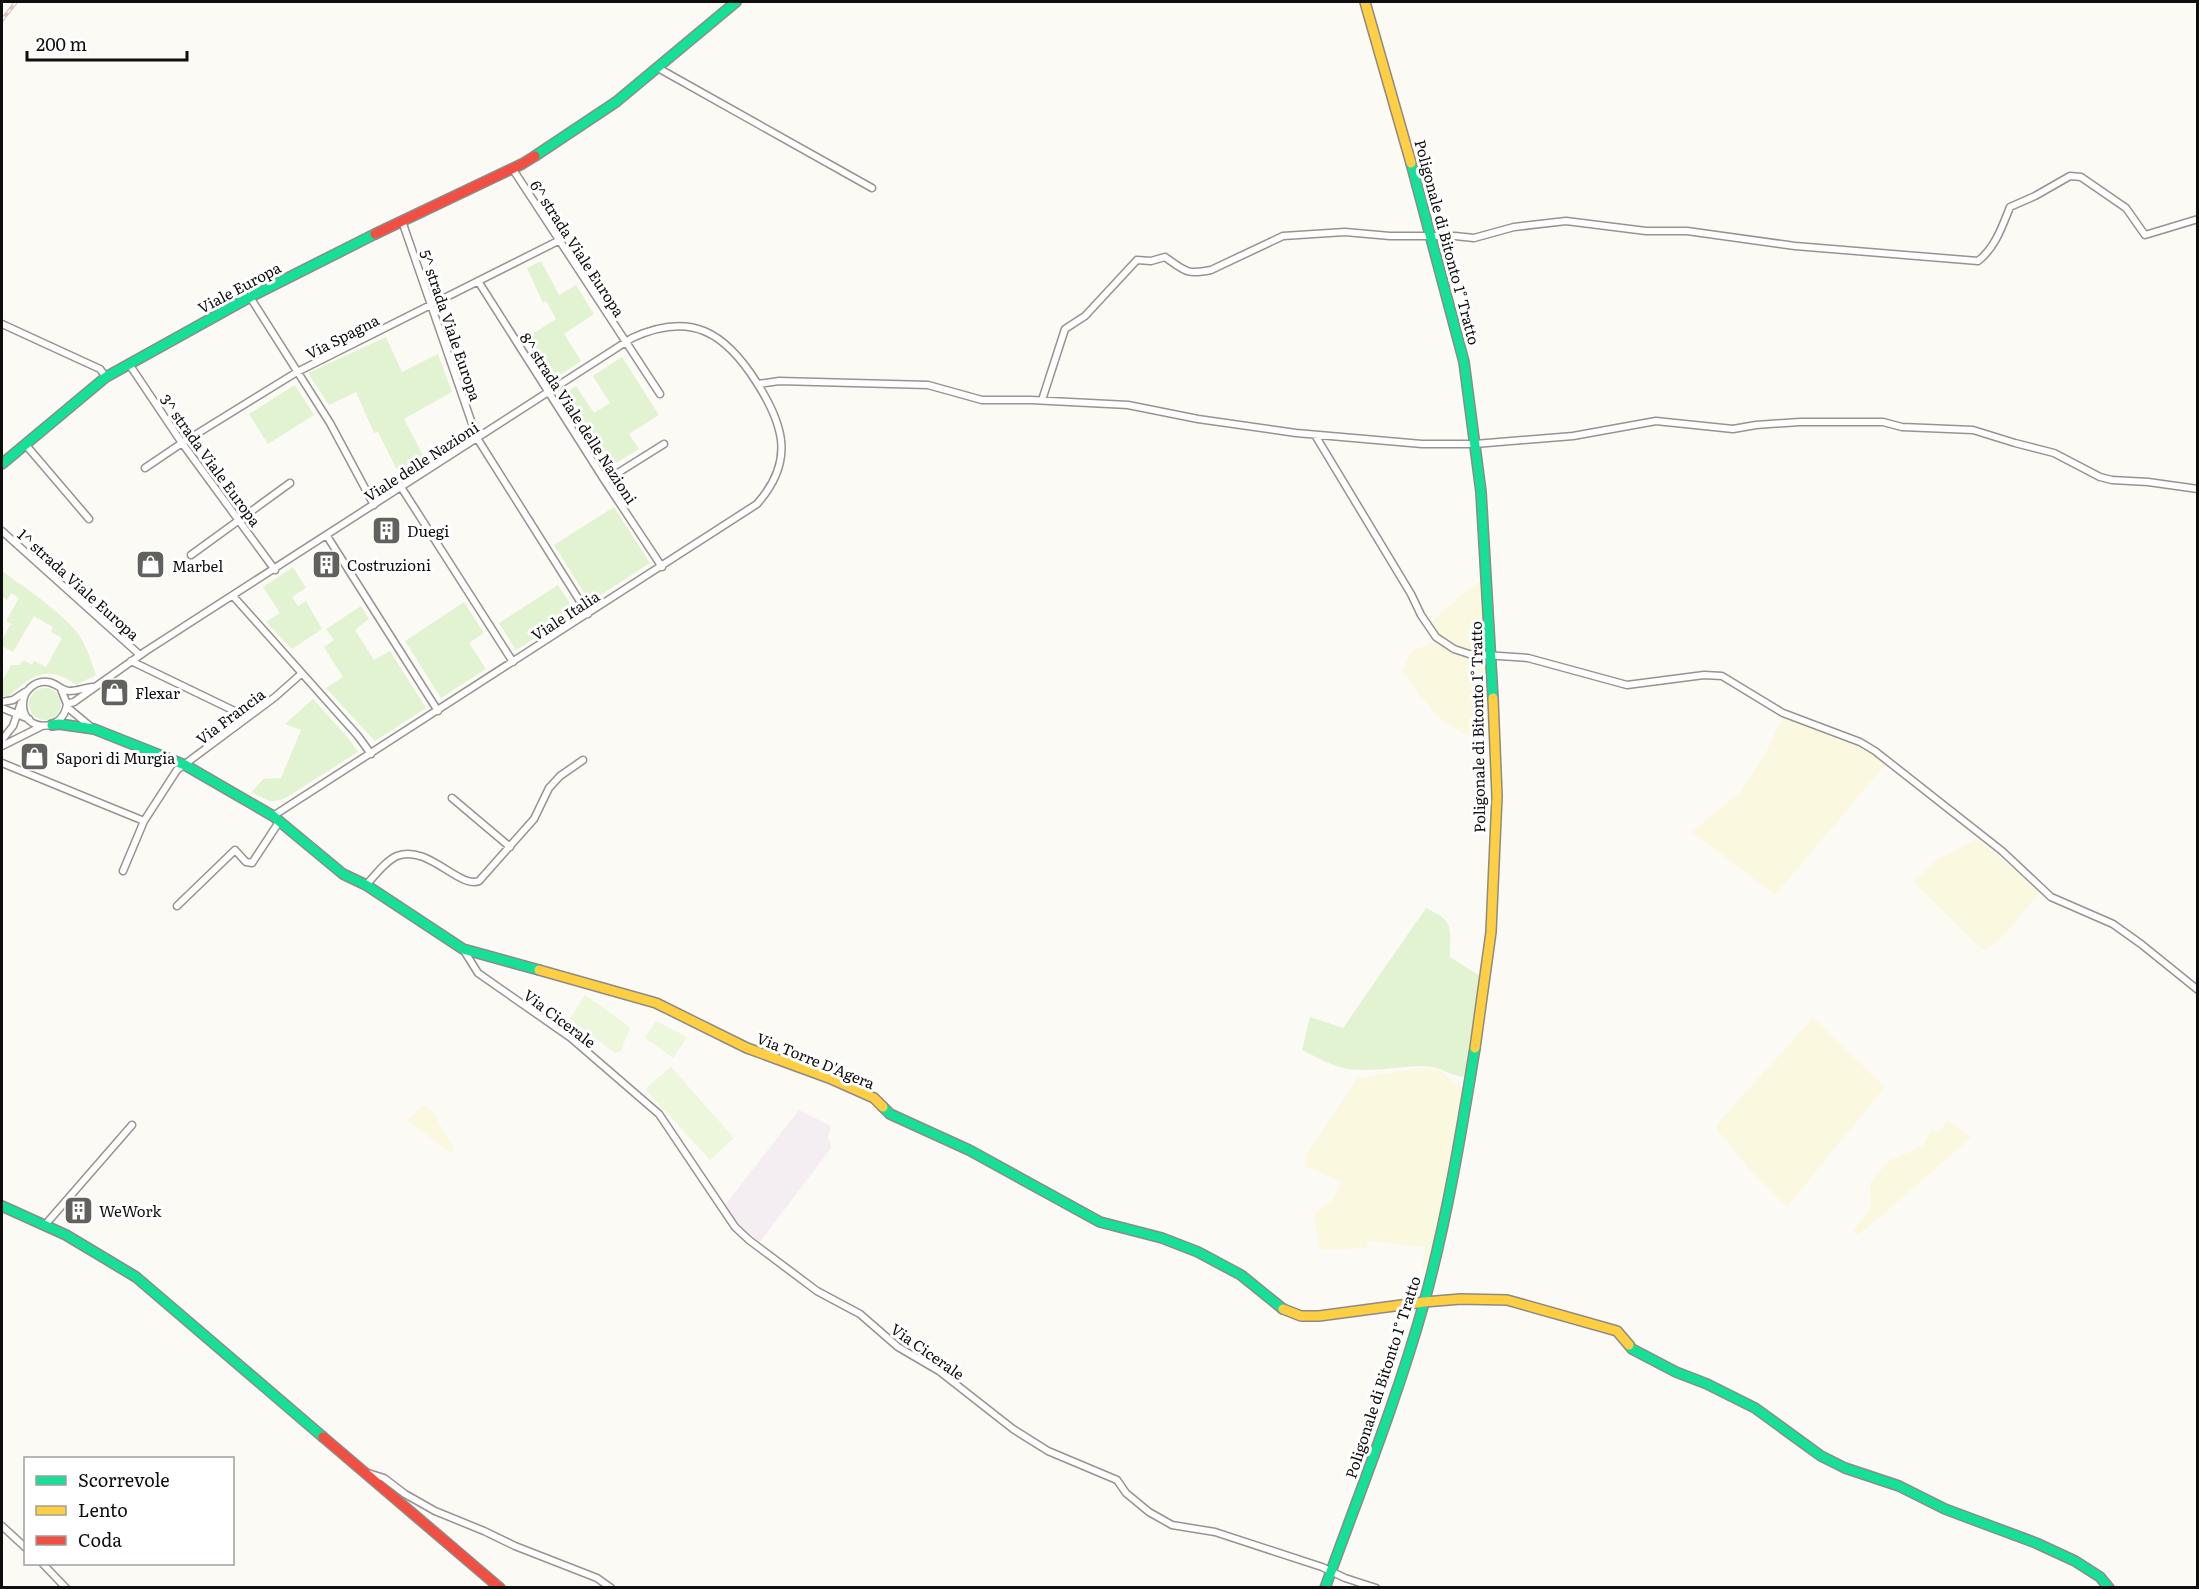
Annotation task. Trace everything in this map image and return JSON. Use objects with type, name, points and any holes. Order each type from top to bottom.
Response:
[{"type":"street","name":"Viale Europa","points":[[2,464],[106,377],[250,297],[538,154],[602,112],[736,2]]},
{"type":"street","name":"Poligonale di Bitonto 1° Tratto","points":[[1325,1587],[1410,1349],[1452,1188],[1476,1043],[1491,932],[1497,796],[1481,492],[1464,362],[1395,97],[1365,2]]},
{"type":"street","points":[[658,68],[872,188]]},
{"type":"street","name":"6^ strada Viale Europa","points":[[511,167],[660,394]]},
{"type":"street","points":[[1042,400],[1065,329],[1085,316],[1137,260],[1151,261],[1165,257],[1185,272],[1198,273],[1211,270],[1283,236],[1294,234],[1345,232],[1390,236],[1474,238],[1514,227],[1566,221],[1646,231],[1687,231],[1795,246],[1978,261],[1992,246],[2010,207],[2070,176],[2081,177],[2126,208],[2145,235],[2198,219]]},
{"type":"street","name":"5^ strada Viale Europa","points":[[402,221],[477,438],[588,614]]},
{"type":"street","name":"Via Spagna","points":[[146,468],[297,372],[558,241]]},
{"type":"street","name":"8^ strada Viale delle Nazioni","points":[[478,281],[604,481],[662,567]]},
{"type":"street","points":[[250,297],[330,423],[374,505]]},
{"type":"street","points":[[2,324],[100,369],[106,377]]},
{"type":"street","name":"Viale delle Nazioni","points":[[67,705],[140,655],[645,331],[660,327],[681,326],[706,331],[738,354],[758,384]]},
{"type":"street","name":"3^ strada Viale Europa","points":[[129,364],[182,443],[275,570]]},
{"type":"street","points":[[758,384],[779,381],[928,385],[982,400],[1042,400],[1128,405],[1198,419],[1315,435],[1422,444],[1475,444],[1573,436],[1656,421],[1733,429],[1789,423],[1879,421],[1902,427],[1973,430],[2029,448],[2054,453],[2092,474],[2106,478],[2198,489]]},
{"type":"street","name":"Viale Italia","points":[[276,819],[371,754],[750,510],[771,485],[780,464],[782,440],[775,412],[758,384]]},
{"type":"street","points":[[1315,435],[1411,594],[1421,615],[1436,637],[1454,649],[1469,654],[1528,658],[1627,686],[1704,675],[1722,676],[1783,713],[1860,742],[1875,751],[2001,851],[2051,897],[2113,924],[2198,990]]},
{"type":"street","points":[[25,444],[89,519]]},
{"type":"street","points":[[604,481],[664,444]]},
{"type":"street","points":[[191,555],[290,483]]},
{"type":"street","points":[[401,487],[513,662]]},
{"type":"street","name":"1^ strada Viale Europa","points":[[2,531],[140,655]]},
{"type":"street","points":[[327,536],[438,711]]},
{"type":"street","points":[[233,596],[358,736],[371,754]]},
{"type":"street","points":[[131,661],[247,717]]},
{"type":"street","name":"Via Francia","points":[[123,871],[144,821],[171,777],[301,674]]},
{"type":"street","points":[[2,702],[13,700],[33,685],[48,682],[61,689],[67,705],[94,729]]},
{"type":"street","name":"Viale delle Nazioni","points":[[61,689],[70,691],[95,686]]},
{"type":"street","points":[[2,740],[10,730],[28,690]]},
{"type":"street","points":[[24,697],[23,709],[28,719]]},
{"type":"street","points":[[2,746],[62,718],[67,705]]},
{"type":"street","points":[[2,708],[16,716],[47,726]]},
{"type":"street","name":"Via Torre D'Agera","points":[[47,726],[59,724],[94,729],[185,765],[276,819],[343,874],[366,885],[463,949],[656,1003],[747,1048],[829,1078],[874,1098],[890,1114],[969,1150],[1100,1222],[1162,1238],[1198,1252],[1240,1275],[1284,1310],[1301,1316],[1319,1316],[1424,1302],[1461,1299],[1507,1300],[1617,1331],[1632,1349],[1755,1408],[1821,1456],[1845,1468],[1899,1486],[1945,1509],[1997,1527],[2075,1561],[2100,1577],[2109,1587]]},
{"type":"street","points":[[366,885],[387,863],[397,856],[408,854],[430,860],[474,883],[479,881],[534,819],[549,788],[560,776],[583,760]]},
{"type":"street","points":[[2,763],[144,821]]},
{"type":"street","points":[[452,798],[510,847]]},
{"type":"street","points":[[177,906],[235,850],[246,862],[252,863],[276,819]]},
{"type":"street","name":"Via Cicerale","points":[[463,949],[478,973],[571,1038],[659,1114],[735,1227],[749,1240],[817,1291],[860,1314],[898,1347],[939,1371],[1013,1429],[1048,1451],[1117,1480],[1126,1493],[1149,1512],[1172,1525],[1215,1532],[1376,1587]]},
{"type":"street","points":[[45,1225],[132,1125]]},
{"type":"street","points":[[2,1206],[45,1225],[114,1262],[136,1277],[500,1587]]},
{"type":"street","points":[[364,1472],[384,1478],[424,1506],[515,1546],[597,1578],[611,1587]]},
{"type":"street","points":[[2,1526],[24,1546]]},
{"type":"street","points":[[45,1565],[66,1587]]},
{"type":"shaded area","points":[[799,1110],[831,1126],[828,1136],[831,1148],[760,1242],[737,1223],[725,1205]]},
{"type":"green space","points":[[541,261],[559,295],[576,285],[594,314],[564,334],[581,361],[553,380],[526,338],[556,319],[546,301],[543,303],[527,268]]},
{"type":"green space","points":[[386,337],[402,372],[438,354],[452,392],[404,419],[426,461],[401,478],[378,432],[374,433],[356,392],[329,405],[308,373]]},
{"type":"green space","points":[[622,357],[659,415],[629,434],[639,449],[609,467],[562,395],[576,386],[594,413],[610,403],[593,376]]},
{"type":"green space","points":[[295,385],[314,415],[268,444],[249,414]]},
{"type":"green space","points":[[614,507],[650,563],[590,602],[554,545]]},
{"type":"green space","points":[[293,567],[306,588],[292,597],[298,606],[306,601],[322,629],[292,649],[266,622],[280,613],[263,587]]},
{"type":"green space","points":[[2,571],[43,601],[72,627],[89,654],[96,675],[76,685],[56,675],[40,675],[24,683],[8,697],[2,695],[2,681],[11,665],[20,665],[23,660],[32,665],[34,661],[46,667],[62,638],[51,632],[53,627],[34,616],[13,652],[2,646],[2,640],[10,625],[13,625],[6,621],[19,598],[11,593],[7,600],[2,596]]},
{"type":"green space","points":[[1482,580],[1486,647],[1483,652],[1460,649],[1438,636],[1431,626],[1433,620]]},
{"type":"green space","points":[[558,585],[576,612],[516,650],[499,623]]},
{"type":"green space","points":[[464,602],[484,633],[469,643],[486,669],[441,698],[405,641]]},
{"type":"green space","points":[[361,606],[369,619],[355,630],[374,660],[390,651],[426,708],[375,741],[326,688],[343,677],[324,647],[334,640],[326,629]]},
{"type":"green space","points":[[1436,641],[1483,658],[1487,662],[1490,720],[1478,740],[1452,727],[1434,713],[1402,671],[1412,651]]},
{"type":"green space","points":[[45,688],[57,692],[61,704],[57,716],[45,720],[33,716],[29,704],[33,692]]},
{"type":"green space","points":[[313,699],[358,752],[277,801],[269,801],[252,792],[263,779],[281,778],[301,730],[285,724]]},
{"type":"green space","points":[[1785,713],[1835,735],[1838,741],[1845,738],[1867,749],[1886,764],[1775,895],[1692,832],[1739,793],[1764,756]]},
{"type":"green space","points":[[1977,839],[2041,892],[2002,937],[1984,951],[1913,882],[1935,861]]},
{"type":"green space","points":[[1426,908],[1442,917],[1449,927],[1450,957],[1480,976],[1467,1070],[1463,1077],[1429,1066],[1347,1069],[1302,1050],[1310,1017],[1343,1028]]},
{"type":"green space","points":[[585,995],[630,1027],[621,1051],[615,1053],[570,1019]]},
{"type":"green space","points":[[1813,1018],[1885,1087],[1787,1207],[1750,1170],[1716,1128],[1718,1123]]},
{"type":"green space","points":[[656,1021],[687,1037],[673,1058],[645,1038]]},
{"type":"green space","points":[[671,1067],[734,1138],[710,1160],[645,1089]]},
{"type":"green space","points":[[1419,1068],[1439,1070],[1465,1090],[1453,1161],[1428,1268],[1422,1269],[1425,1247],[1368,1241],[1367,1248],[1323,1250],[1319,1247],[1314,1214],[1333,1199],[1342,1182],[1304,1166],[1307,1153],[1358,1078]]},
{"type":"green space","points":[[424,1105],[432,1110],[454,1149],[451,1153],[407,1120]]},
{"type":"green space","points":[[1948,1120],[1971,1138],[1859,1235],[1853,1231],[1871,1208],[1870,1183],[1876,1175],[1889,1161],[1922,1146],[1931,1130],[1938,1133]]},
{"type":"railway","points":[[2,20],[16,2]]},
{"type":"traffic: fast","points":[[535,156],[616,102],[736,2]]},
{"type":"traffic: fast","points":[[1411,163],[1464,362],[1481,492],[1493,698]]},
{"type":"traffic: fast","points":[[2,464],[106,377],[250,297],[375,234]]},
{"type":"traffic: fast","points":[[52,725],[94,729],[185,765],[273,816],[343,874],[366,885],[463,949],[539,970]]},
{"type":"traffic: fast","points":[[1325,1588],[1390,1411],[1424,1303],[1447,1208],[1475,1048]]},
{"type":"traffic: fast","points":[[883,1107],[890,1114],[969,1150],[1100,1222],[1162,1238],[1198,1252],[1241,1275],[1283,1309]]},
{"type":"traffic: fast","points":[[2,1206],[66,1235],[136,1277],[323,1437]]},
{"type":"traffic: fast","points":[[1629,1345],[1632,1349],[1676,1372],[1707,1384],[1755,1408],[1821,1456],[1845,1468],[1899,1486],[1945,1509],[2036,1543],[2075,1561],[2100,1577],[2109,1588]]},
{"type":"traffic: slow","points":[[1365,2],[1411,163]]},
{"type":"traffic: slow","points":[[1475,1048],[1491,932],[1497,796],[1493,698]]},
{"type":"traffic: slow","points":[[539,970],[656,1003],[747,1048],[829,1078],[874,1098],[883,1107]]},
{"type":"traffic: slow","points":[[1283,1309],[1301,1316],[1319,1316],[1424,1302],[1461,1299],[1507,1300],[1617,1331],[1629,1345]]},
{"type":"traffic: jam","points":[[375,234],[535,156]]},
{"type":"traffic: jam","points":[[323,1437],[500,1588]]},
{"type":"place","name":"Duegi","points":[[386,530]]},
{"type":"place","name":"Costruzioni","points":[[326,564]]},
{"type":"place","name":"Marbel","points":[[151,565]]},
{"type":"place","name":"Flexar","points":[[114,692]]},
{"type":"place","name":"Sapori di Murgia","points":[[35,757]]},
{"type":"place","name":"WeWork","points":[[78,1210]]}]
